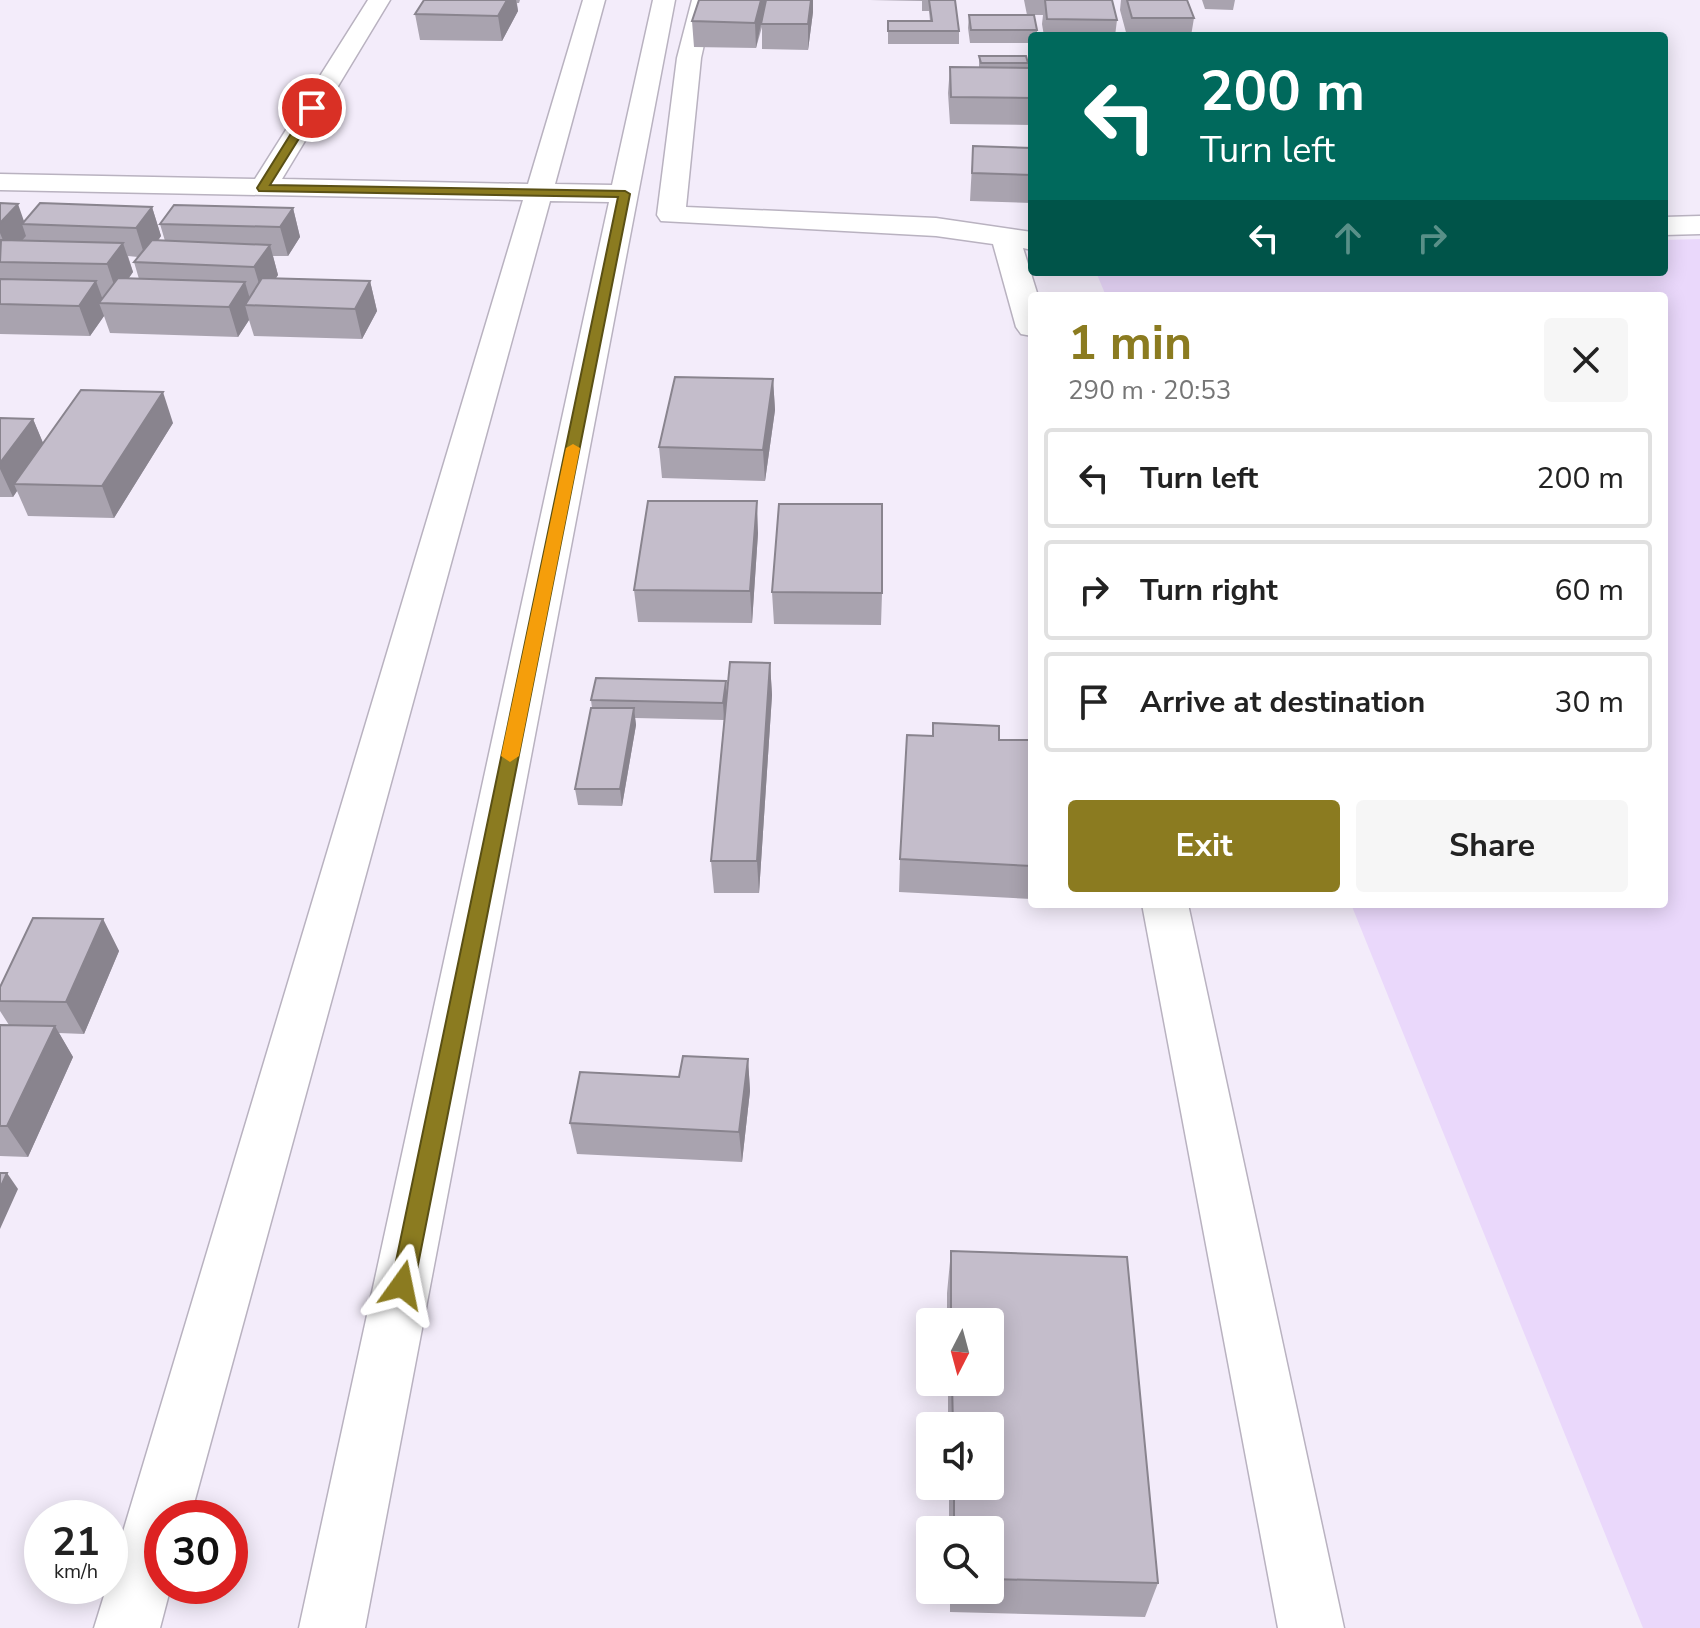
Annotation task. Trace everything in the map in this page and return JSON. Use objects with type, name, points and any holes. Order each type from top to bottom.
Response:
[{"type":"street","points":[[263,188],[379,0]]},
{"type":"street","points":[[127,1628],[594,0]]},
{"type":"street","points":[[332,1628],[664,0]]},
{"type":"street","points":[[703,0],[689,58],[671,215],[936,227],[1019,239],[1028,300]]},
{"type":"street","points":[[0,182],[625,194]]},
{"type":"street","points":[[1668,226],[1700,225]]},
{"type":"street","points":[[1166,908],[1311,1628]]},
{"type":"shaded area","points":[[1700,239],[1700,1628],[1643,1628],[1353,908],[1668,908],[1668,292],[1104,292],[1098,276],[1668,276],[1668,240]]},
{"type":"building","points":[[424,0],[507,0],[498,16],[415,14]]},
{"type":"building","points":[[699,0],[761,0],[755,23],[692,21]]},
{"type":"building","points":[[766,0],[811,0],[808,24],[761,24]]},
{"type":"building","points":[[929,0],[955,0],[959,31],[888,31],[888,21],[932,21]]},
{"type":"building","points":[[1045,0],[1112,0],[1117,20],[1047,19]]},
{"type":"building","points":[[1127,0],[1187,0],[1194,18],[1132,18]]},
{"type":"building","points":[[969,15],[1034,15],[1037,30],[971,30]]},
{"type":"building","points":[[979,56],[1026,56],[1028,63],[981,63]]},
{"type":"building","points":[[950,67],[1028,68],[1028,98],[951,97]]},
{"type":"building","points":[[973,146],[1028,148],[1028,175],[972,173]]},
{"type":"building","points":[[0,203],[18,204],[0,223]]},
{"type":"building","points":[[40,203],[152,207],[136,228],[22,224]]},
{"type":"building","points":[[174,205],[293,208],[280,227],[160,224]]},
{"type":"building","points":[[1,240],[123,243],[107,264],[0,262]]},
{"type":"building","points":[[152,240],[270,245],[254,267],[134,262]]},
{"type":"building","points":[[118,278],[245,282],[229,307],[99,303]]},
{"type":"building","points":[[262,278],[370,281],[355,309],[245,305]]},
{"type":"building","points":[[0,279],[96,281],[79,306],[0,304]]},
{"type":"building","points":[[675,377],[773,379],[763,450],[659,447]]},
{"type":"building","points":[[81,390],[163,392],[102,486],[14,484]]},
{"type":"building","points":[[0,418],[33,419],[0,463]]},
{"type":"building","points":[[648,501],[757,501],[750,591],[634,590]]},
{"type":"building","points":[[779,504],[882,504],[882,593],[772,592]]},
{"type":"building","points":[[730,662],[770,663],[757,861],[711,861]]},
{"type":"building","points":[[596,678],[726,681],[723,703],[591,700]]},
{"type":"building","points":[[591,708],[634,708],[620,789],[575,789]]},
{"type":"building","points":[[933,723],[999,726],[999,740],[1028,740],[1028,866],[900,859],[907,735],[933,736]]},
{"type":"building","points":[[33,918],[103,919],[66,1002],[0,1001],[0,987]]},
{"type":"building","points":[[0,1025],[55,1026],[7,1126],[0,1126]]},
{"type":"building","points":[[683,1056],[748,1059],[739,1132],[570,1123],[580,1072],[679,1077]]},
{"type":"building","points":[[0,1173],[7,1173],[0,1188]]},
{"type":"building","points":[[951,1251],[1127,1257],[1158,1583],[1004,1579],[1004,1516],[954,1516],[954,1500],[1004,1500],[1004,1412],[953,1412],[952,1396],[1004,1396],[1004,1308],[951,1308]]},
{"type":"slow traffic","points":[[510,756],[573,448]]},
{"type":"route","points":[[312,108],[263,188],[625,194],[402,1285]]}]
